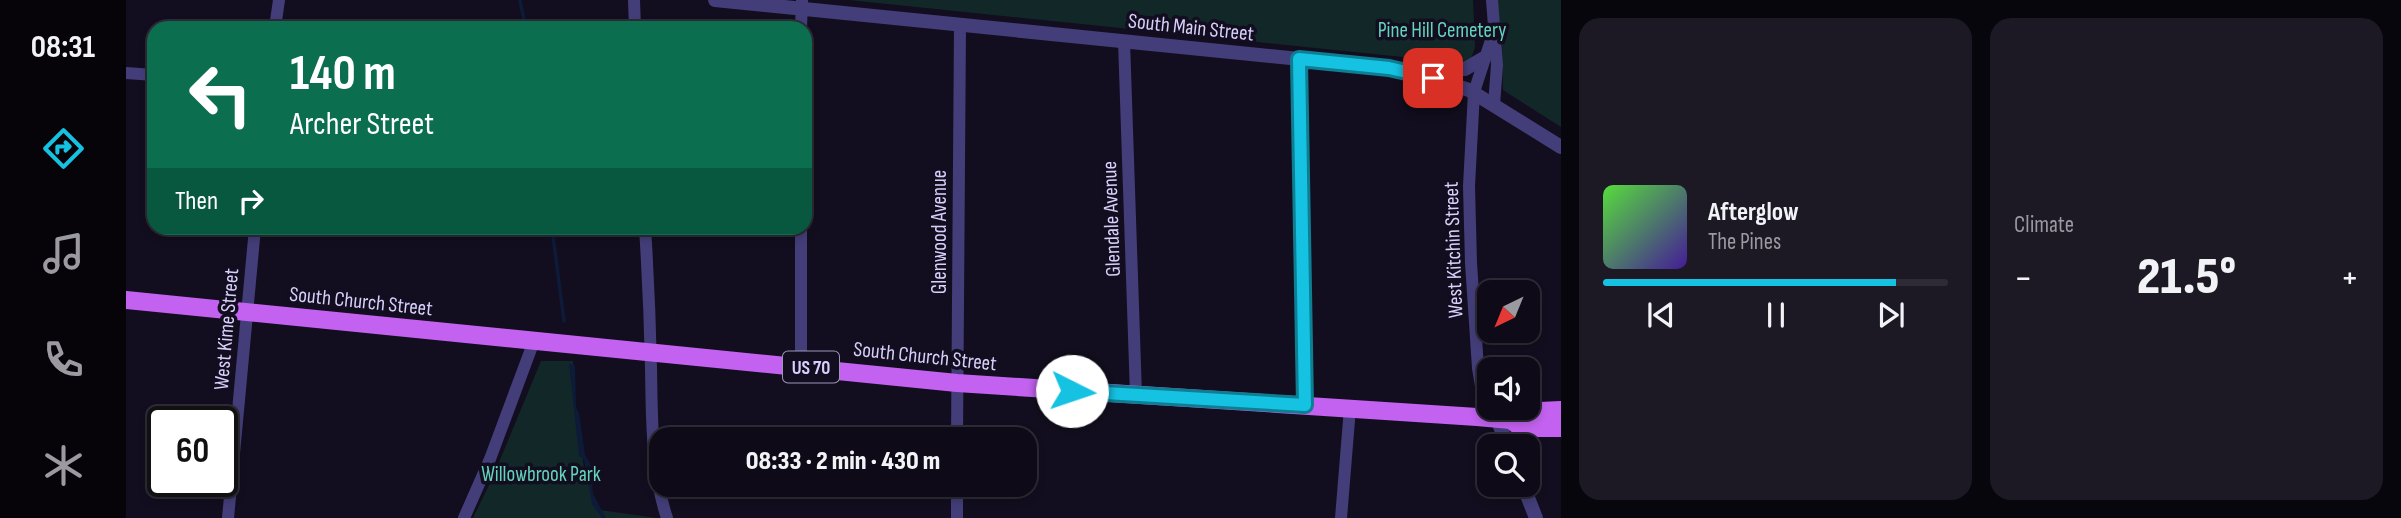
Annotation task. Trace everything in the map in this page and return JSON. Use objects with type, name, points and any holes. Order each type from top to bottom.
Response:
[{"type":"main road","name":"South Church Street","points":[[126,300],[957,383],[1350,408],[1477,412]]},
{"type":"main road","name":"South Church Street","points":[[1540,411],[1561,410]]},
{"type":"main road","name":"South Church Street","points":[[1508,420],[1521,428],[1561,428]]},
{"type":"street","points":[[276,21],[279,0]]},
{"type":"street","points":[[634,0],[635,21]]},
{"type":"street","name":"South Main Street","points":[[715,0],[801,5],[960,25],[1404,71],[1474,92],[1561,147]]},
{"type":"street","points":[[1492,0],[1497,65],[1494,105]]},
{"type":"street","name":"Glenwood Avenue","points":[[957,427],[960,25]]},
{"type":"street","name":"West Kitchin Street","points":[[1477,357],[1469,186],[1474,92],[1494,30]]},
{"type":"street","name":"Glendale Avenue","points":[[1124,41],[1136,395]]},
{"type":"street","points":[[1404,71],[1465,69],[1484,58]]},
{"type":"street","points":[[1299,59],[1305,405]]},
{"type":"street","points":[[126,73],[147,74]]},
{"type":"street","name":"West Kime Street","points":[[228,518],[255,235]]},
{"type":"street","points":[[645,235],[657,478],[667,518]]},
{"type":"street","points":[[801,235],[801,366]]},
{"type":"street","points":[[464,518],[491,458],[534,341]]},
{"type":"street","points":[[1341,518],[1350,408]]},
{"type":"street","points":[[957,497],[957,518]]},
{"type":"street","points":[[1528,497],[1536,518]]},
{"type":"green space","name":"Pine Hill Cemetery","points":[[849,0],[1473,0],[1475,47],[1471,59],[1461,63]]},
{"type":"green space","points":[[1497,0],[1561,0],[1561,127],[1503,90],[1502,45],[1497,33]]},
{"type":"green space","name":"Willowbrook Park","points":[[541,361],[573,361],[576,415],[585,475],[600,510],[656,518],[473,518]]},
{"type":"water","points":[[569,364],[575,365],[576,407],[585,455],[591,465],[593,494],[606,518],[602,518],[592,504],[584,460],[579,456]]},
{"type":"waterway","points":[[520,1],[524,21]]},
{"type":"waterway","points":[[553,235],[564,321]]},
{"type":"route","points":[[1072,391],[1305,405],[1299,59],[1389,68],[1433,78]]}]
